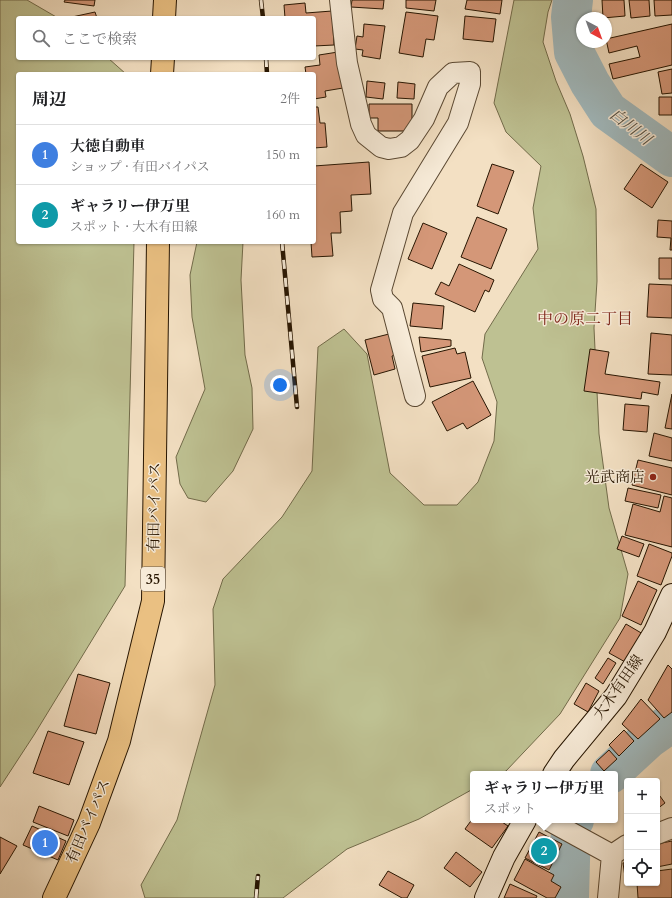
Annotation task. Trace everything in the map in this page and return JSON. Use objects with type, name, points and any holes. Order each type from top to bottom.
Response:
[{"type":"highway","points":[[164,16],[165,0]]},
{"type":"highway","points":[[162,72],[163,60]]},
{"type":"highway","name":"有田バイパス","points":[[54,898],[89,823],[119,741],[153,601],[158,244]]},
{"type":"main road","name":"大木有田線","points":[[556,771],[564,759],[616,696],[655,632],[672,595]]},
{"type":"main road","points":[[486,898],[504,857],[523,823]]},
{"type":"street","points":[[340,0],[347,62],[361,124],[366,135],[381,147],[389,149],[401,147],[410,140],[424,119],[438,87],[453,74],[470,72],[470,84],[458,124],[403,213],[381,290],[383,299],[392,308],[415,396]]},
{"type":"street","points":[[556,823],[620,850],[608,898]]},
{"type":"street","points":[[660,833],[672,828]]},
{"type":"green space","points":[[0,0],[27,0],[55,16],[16,16],[16,60],[110,60],[124,72],[16,72],[16,244],[134,244],[125,586],[34,735],[0,787]]},
{"type":"green space","points":[[514,0],[552,0],[548,12],[543,42],[556,81],[570,114],[583,156],[596,209],[597,281],[594,328],[599,434],[609,508],[628,574],[620,618],[560,714],[506,771],[470,771],[470,791],[419,819],[347,849],[283,898],[145,898],[141,885],[177,820],[215,685],[213,609],[223,579],[282,517],[312,471],[318,347],[344,329],[367,354],[390,473],[424,505],[457,505],[478,482],[494,441],[497,402],[482,358],[485,334],[538,249],[533,208],[541,166],[506,132],[494,103]]},
{"type":"green space","points":[[197,244],[243,244],[241,280],[245,355],[252,388],[253,429],[233,471],[206,502],[188,498],[180,484],[176,457],[205,389],[192,317],[190,275]]},
{"type":"building","points":[[65,0],[95,0],[94,6],[64,2]]},
{"type":"building","points":[[352,0],[384,0],[383,9],[351,7]]},
{"type":"building","points":[[406,0],[436,0],[434,11],[406,8]]},
{"type":"building","points":[[467,0],[502,0],[500,14],[465,9]]},
{"type":"building","points":[[602,0],[624,0],[625,16],[612,17],[612,12],[603,12]]},
{"type":"building","points":[[629,0],[649,0],[650,16],[631,18]]},
{"type":"building","points":[[654,0],[672,0],[672,15],[655,16]]},
{"type":"building","points":[[305,3],[306,13],[332,11],[334,45],[316,46],[316,16],[285,16],[284,5]]},
{"type":"building","points":[[95,12],[96,16],[77,16]]},
{"type":"building","points":[[406,12],[438,16],[434,40],[426,39],[423,57],[399,53]]},
{"type":"building","points":[[465,16],[496,19],[493,42],[463,39]]},
{"type":"building","points":[[364,24],[385,26],[380,59],[362,56],[363,50],[355,49],[357,36],[363,37]]},
{"type":"building","points":[[672,24],[672,65],[613,79],[609,64],[640,57],[637,46],[609,53],[608,48],[612,48],[612,38]]},
{"type":"building","points":[[338,52],[343,88],[325,91],[326,97],[316,99],[316,72],[306,72],[305,67],[320,65],[319,55]]},
{"type":"building","points":[[672,69],[672,93],[662,94],[658,72]]},
{"type":"building","points":[[367,81],[385,83],[383,99],[366,97]]},
{"type":"building","points":[[398,82],[415,84],[414,99],[397,98]]},
{"type":"building","points":[[659,97],[672,97],[672,115],[659,115]]},
{"type":"building","points":[[369,104],[412,104],[412,131],[378,131],[378,118],[369,118]]},
{"type":"building","points":[[316,107],[318,107],[320,123],[325,123],[327,147],[316,148]]},
{"type":"building","points":[[369,162],[371,194],[351,195],[352,211],[340,212],[341,233],[331,233],[333,256],[312,257],[311,244],[316,244],[316,166]]},
{"type":"building","points":[[492,164],[514,171],[498,214],[477,206]]},
{"type":"building","points":[[641,164],[668,182],[652,208],[624,189]]},
{"type":"building","points":[[477,217],[507,229],[491,269],[461,257]]},
{"type":"building","points":[[658,220],[672,221],[672,250],[670,250],[671,238],[657,237]]},
{"type":"building","points":[[423,223],[447,233],[432,269],[408,259]]},
{"type":"building","points":[[659,258],[672,258],[672,279],[659,279]]},
{"type":"building","points":[[459,264],[494,280],[489,292],[485,290],[475,312],[435,294],[441,282],[449,286]]},
{"type":"building","points":[[649,284],[672,285],[672,318],[647,317]]},
{"type":"building","points":[[413,303],[444,306],[442,329],[410,326]]},
{"type":"building","points":[[393,333],[399,354],[392,356],[395,369],[374,375],[365,340]]},
{"type":"building","points":[[651,333],[672,335],[672,375],[648,374]]},
{"type":"building","points":[[419,337],[451,340],[451,346],[421,352]]},
{"type":"building","points":[[455,348],[457,354],[465,352],[471,378],[430,387],[422,356]]},
{"type":"building","points":[[590,349],[609,352],[605,374],[660,382],[658,395],[642,392],[641,399],[584,391]]},
{"type":"building","points":[[473,381],[491,415],[467,429],[463,423],[447,431],[432,402]]},
{"type":"building","points":[[672,394],[672,429],[665,428]]},
{"type":"building","points":[[625,404],[649,406],[647,432],[623,430]]},
{"type":"building","points":[[654,433],[672,438],[672,461],[649,456]]},
{"type":"building","name":"光武商店","points":[[638,460],[672,468],[672,495],[632,485]]},
{"type":"building","points":[[628,488],[661,495],[658,508],[625,501]]},
{"type":"building","points":[[664,496],[672,498],[672,547],[625,535],[633,504],[660,512]]},
{"type":"building","points":[[622,536],[644,544],[639,557],[617,549]]},
{"type":"building","points":[[649,544],[672,553],[661,585],[637,576]]},
{"type":"building","points":[[638,581],[657,590],[641,625],[622,616]]},
{"type":"building","points":[[626,624],[643,634],[627,663],[609,653]]},
{"type":"building","points":[[608,658],[616,663],[603,684],[595,678]]},
{"type":"building","points":[[668,665],[672,669],[672,712],[664,718],[648,700]]},
{"type":"building","points":[[78,674],[110,683],[96,734],[64,726]]},
{"type":"building","points":[[586,683],[599,691],[588,712],[574,704]]},
{"type":"building","points":[[641,699],[660,719],[638,739],[622,724]]},
{"type":"building","points":[[624,730],[634,741],[619,756],[609,745]]},
{"type":"building","points":[[48,731],[84,742],[69,785],[33,773]]},
{"type":"building","points":[[609,750],[617,759],[604,771],[596,762]]},
{"type":"building","points":[[660,796],[665,803],[660,807]]},
{"type":"building","points":[[39,806],[74,820],[68,836],[33,822]]},
{"type":"building","points":[[470,822],[504,823],[508,826],[492,848],[465,829]]},
{"type":"building","points":[[32,826],[66,841],[58,860],[23,845]]},
{"type":"building","points":[[539,832],[562,844],[549,870],[525,858]]},
{"type":"building","points":[[0,837],[17,846],[0,874]]},
{"type":"building","points":[[672,841],[672,864],[660,866],[660,843]]},
{"type":"building","points":[[456,852],[482,872],[470,887],[444,868]]},
{"type":"building","points":[[525,859],[554,875],[551,881],[561,887],[555,898],[547,898],[514,880]]},
{"type":"building","points":[[672,869],[672,898],[638,898],[637,886],[660,886],[660,871]]},
{"type":"building","points":[[388,871],[414,885],[407,898],[402,898],[379,885]]},
{"type":"building","points":[[510,884],[537,896],[536,898],[504,898]]},
{"type":"waterway","name":"白川川","points":[[573,0],[571,17],[574,52],[590,83],[608,111],[672,157]]},
{"type":"waterway","name":"白川川","points":[[613,771],[648,739],[672,722]]},
{"type":"waterway","name":"白川川","points":[[569,898],[572,823]]},
{"type":"railway","points":[[261,0],[263,16]]},
{"type":"railway","points":[[266,60],[267,72]]},
{"type":"railway","points":[[282,244],[297,407]]},
{"type":"railway","points":[[256,898],[258,876]]},
{"type":"place","name":"光武商店","points":[[653,477]]},
{"type":"place","name":"大徳自動車","points":[[45,843]]},
{"type":"place","name":"ギャラリー伊万里","points":[[544,851]]},
{"type":"district","name":"中の原二丁目","points":[[585,318]]}]
